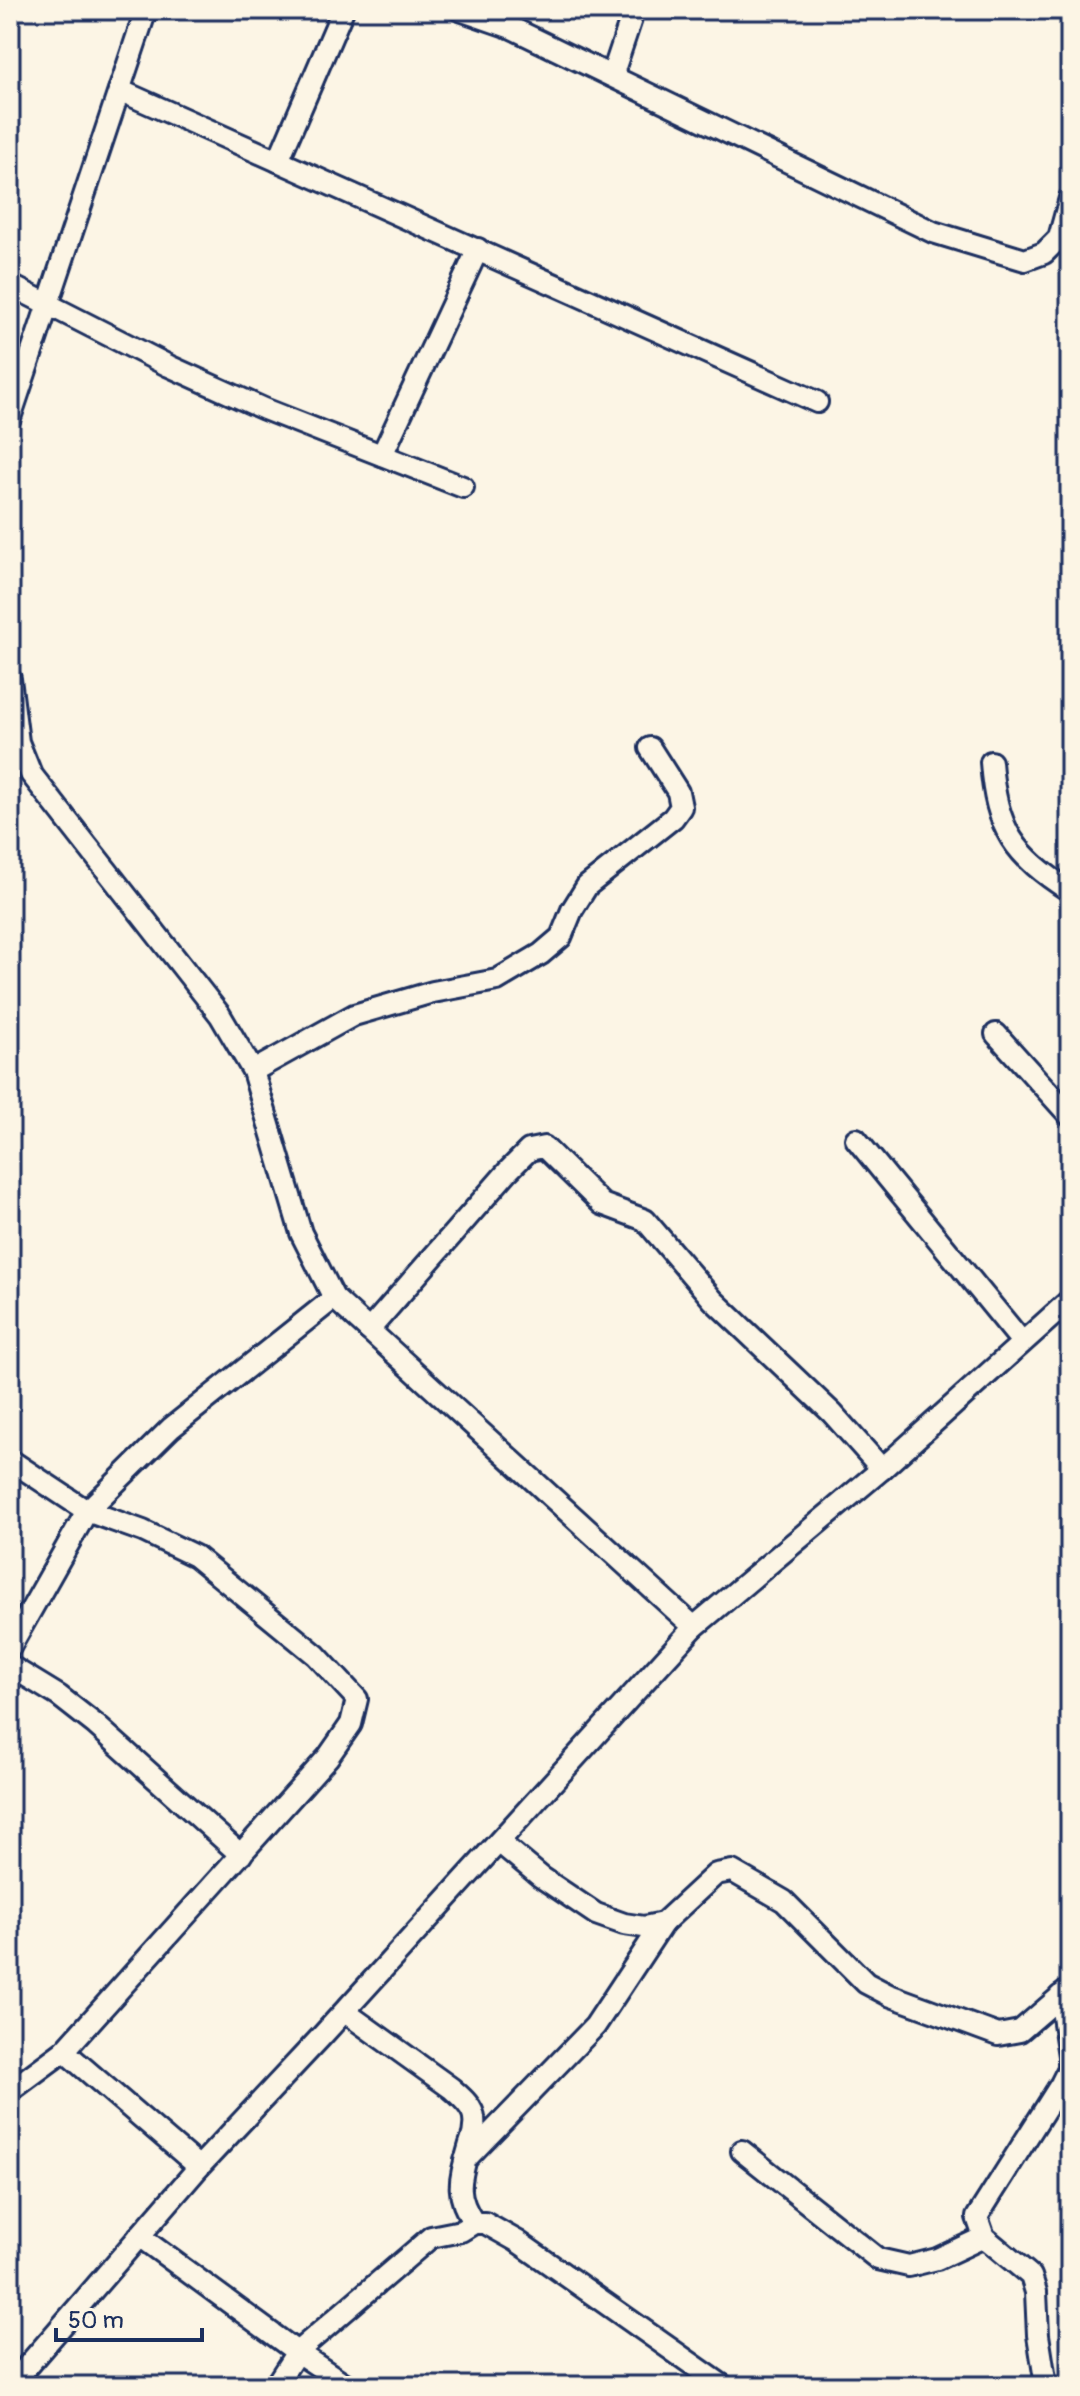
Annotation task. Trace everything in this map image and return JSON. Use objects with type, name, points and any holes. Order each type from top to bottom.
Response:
[{"type":"street","points":[[10,418],[146,10]]},
{"type":"street","points":[[278,161],[343,10]]},
{"type":"street","points":[[460,10],[512,28],[933,232],[1025,260],[1044,253],[1059,238],[1070,198]]},
{"type":"street","points":[[612,76],[634,10]]},
{"type":"street","points":[[119,90],[817,402]]},
{"type":"street","points":[[382,455],[478,249]]},
{"type":"street","points":[[10,285],[236,397],[463,487]]},
{"type":"street","points":[[10,679],[18,742],[31,774],[220,1015],[253,1071],[301,1233],[334,1298],[694,1627]]},
{"type":"street","points":[[253,1071],[354,1015],[433,992],[497,980],[541,954],[561,937],[572,910],[587,886],[673,818],[681,807],[678,792],[650,748]]},
{"type":"street","points":[[991,762],[993,792],[1002,821],[1015,847],[1041,873],[1070,891]]},
{"type":"street","points":[[996,1034],[1070,1116]]},
{"type":"street","points":[[856,1139],[1022,1342]]},
{"type":"street","points":[[369,1330],[508,1171],[529,1150],[544,1147],[602,1204],[645,1220],[713,1300],[832,1413],[882,1469]]},
{"type":"street","points":[[10,1647],[87,1511],[171,1428],[334,1298]]},
{"type":"street","points":[[10,2386],[199,2167],[345,2012],[694,1627],[882,1469],[1070,1300]]},
{"type":"street","points":[[10,1460],[87,1511],[143,1531],[195,1556],[316,1655],[357,1699],[351,1724],[328,1757],[64,2051],[10,2091]]},
{"type":"street","points":[[10,1666],[59,1696],[96,1725],[241,1855]]},
{"type":"street","points":[[499,1842],[541,1877],[596,1914],[644,1927],[663,1923]]},
{"type":"street","points":[[465,2160],[595,2026],[663,1923],[716,1874],[732,1871],[784,1901],[866,1983],[889,1995],[998,2035],[1020,2031],[1065,1992]]},
{"type":"street","points":[[1046,2386],[1038,2335],[1036,2292],[1031,2276],[984,2237],[977,2217],[1054,2097],[1069,2068],[1065,1992]]},
{"type":"street","points":[[345,2012],[466,2102],[474,2117],[459,2191],[465,2210],[474,2223]]},
{"type":"street","points":[[64,2051],[199,2167]]},
{"type":"street","points":[[742,2151],[878,2259],[909,2266],[937,2259],[984,2237]]},
{"type":"street","points":[[275,2386],[297,2352],[431,2237],[461,2231],[474,2223],[485,2223],[517,2241],[723,2386]]},
{"type":"street","points":[[139,2236],[348,2386]]}]
